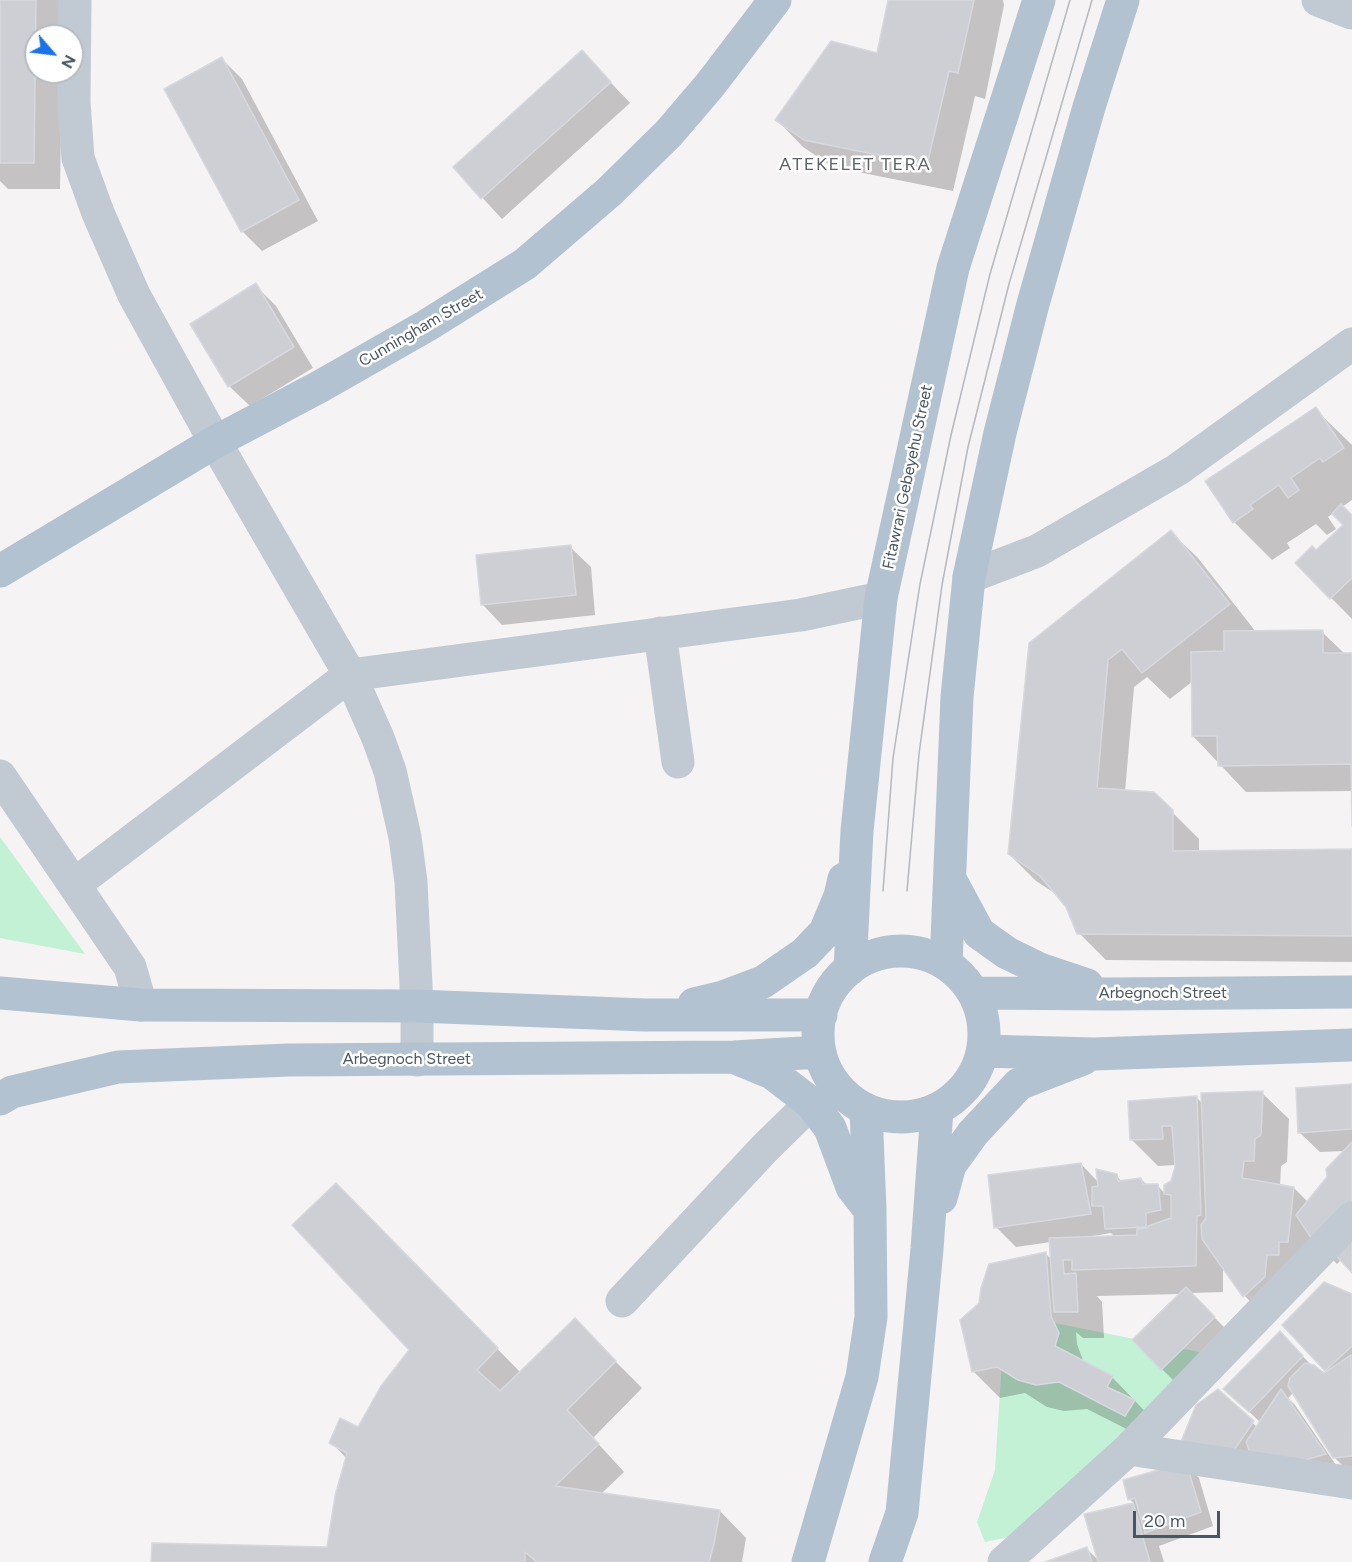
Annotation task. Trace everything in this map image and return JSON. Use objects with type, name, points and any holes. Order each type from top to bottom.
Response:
[{"type":"main road","name":"Cunningham Street","points":[[0,571],[215,442],[319,387],[426,326],[525,264],[609,192],[669,133],[710,85],[775,0]]},
{"type":"main road","name":"Fitawrari Gebeyehu Street","points":[[850,969],[859,813],[881,598],[953,268],[1039,0]]},
{"type":"main road","points":[[946,963],[957,697],[969,577],[1000,433],[1033,304],[1089,107],[1123,0]]},
{"type":"main road","points":[[645,1015],[723,997],[763,982],[805,953],[825,932],[840,896],[859,813]]},
{"type":"main road","points":[[949,877],[979,933],[1007,953],[1042,970],[1113,994]]},
{"type":"main road","points":[[897,951],[923,953],[946,963],[962,976],[974,993],[982,1011],[983,1051],[974,1075],[958,1095],[937,1110],[914,1117],[889,1117],[866,1110],[845,1096],[829,1076],[820,1052],[818,1033],[820,1015],[831,989],[850,969],[872,956],[897,951]]},
{"type":"main road","name":"Arbegnoch Street","points":[[974,993],[1352,992]]},
{"type":"main road","points":[[0,993],[141,1005],[417,1006],[645,1015],[820,1015]]},
{"type":"main road","points":[[983,1051],[1094,1054],[1352,1045]]},
{"type":"main road","name":"Arbegnoch Street","points":[[0,1099],[12,1092],[118,1067],[289,1060],[734,1057],[820,1052]]},
{"type":"main road","points":[[927,1249],[950,1165],[973,1133],[1019,1084],[1094,1054]]},
{"type":"main road","points":[[734,1057],[772,1073],[811,1103],[830,1128],[852,1187],[870,1210]]},
{"type":"main road","points":[[808,1562],[862,1377],[871,1317],[866,1110]]},
{"type":"main road","points":[[885,1562],[902,1513],[927,1249],[937,1110]]},
{"type":"street","points":[[75,0],[74,102],[78,158],[98,213],[134,295],[215,442],[350,675],[390,771],[405,837],[411,882],[417,1059]]},
{"type":"street","points":[[1318,0],[1352,13]]},
{"type":"street","points":[[969,577],[1037,551],[1177,470],[1352,344]]},
{"type":"street","points":[[75,884],[350,675],[801,615],[881,598]]},
{"type":"street","points":[[660,633],[678,762]]},
{"type":"street","points":[[0,776],[130,967],[141,1005]]},
{"type":"street","points":[[622,1301],[765,1148],[811,1103]]},
{"type":"street","points":[[1004,1562],[1129,1449],[1352,1218]]},
{"type":"street","points":[[1129,1449],[1352,1484]]},
{"type":"green space","points":[[0,837],[85,954],[0,938]]},
{"type":"green space","points":[[1005,1313],[1209,1354],[1014,1536],[985,1542],[977,1522],[995,1470]]},
{"type":"building","points":[[0,0],[36,0],[36,24],[24,24],[24,84],[35,84],[34,163],[0,163]]},
{"type":"building","points":[[888,0],[974,0],[958,73],[949,71],[927,165],[804,140],[775,120],[831,41],[877,53]]},
{"type":"building","points":[[582,50],[611,82],[481,199],[453,167]]},
{"type":"building","points":[[222,57],[299,200],[241,232],[164,89]]},
{"type":"building","points":[[256,283],[294,347],[228,387],[190,324]]},
{"type":"building","points":[[1316,407],[1344,448],[1323,462],[1320,458],[1291,478],[1299,490],[1288,498],[1279,485],[1250,505],[1253,509],[1233,523],[1205,481]]},
{"type":"building","points":[[1341,504],[1352,515],[1352,578],[1330,599],[1295,563],[1312,546],[1316,550],[1343,525],[1332,514]]},
{"type":"building","points":[[1171,530],[1230,604],[1142,673],[1122,649],[1108,660],[1097,788],[1154,792],[1173,810],[1173,851],[1352,849],[1352,936],[1077,934],[1066,907],[1040,876],[1008,854],[1029,643]]},
{"type":"building","points":[[571,545],[576,595],[481,605],[476,555]]},
{"type":"building","points":[[1323,630],[1323,653],[1352,653],[1352,826],[1351,764],[1218,766],[1217,736],[1192,736],[1191,652],[1224,651],[1224,631]]},
{"type":"building","points":[[1352,1084],[1352,1129],[1298,1133],[1296,1088]]},
{"type":"building","points":[[1263,1091],[1261,1135],[1255,1139],[1254,1161],[1244,1161],[1242,1178],[1294,1187],[1288,1242],[1279,1242],[1279,1255],[1267,1255],[1265,1277],[1243,1297],[1202,1239],[1201,1225],[1206,1218],[1201,1093]]},
{"type":"building","points":[[1197,1096],[1201,1215],[1197,1216],[1196,1266],[1072,1270],[1072,1260],[1063,1260],[1064,1274],[1076,1273],[1078,1312],[1054,1312],[1049,1238],[1137,1235],[1137,1229],[1148,1228],[1148,1226],[1171,1218],[1171,1195],[1164,1194],[1164,1185],[1171,1181],[1175,1167],[1172,1126],[1162,1126],[1163,1139],[1130,1140],[1128,1101]]},
{"type":"building","points":[[1352,1142],[1352,1207],[1316,1245],[1296,1215],[1327,1177],[1326,1169]]},
{"type":"building","points":[[1081,1163],[1091,1214],[994,1228],[988,1175]]},
{"type":"building","points":[[1096,1169],[1117,1174],[1118,1181],[1141,1178],[1143,1184],[1158,1184],[1161,1210],[1146,1213],[1146,1227],[1105,1229],[1103,1206],[1092,1206],[1092,1187],[1098,1186]]},
{"type":"building","points":[[336,1183],[498,1348],[477,1370],[500,1391],[575,1318],[616,1361],[567,1410],[599,1444],[555,1486],[720,1510],[709,1562],[537,1562],[525,1552],[525,1562],[151,1562],[152,1543],[327,1547],[335,1496],[347,1453],[329,1443],[340,1418],[358,1427],[381,1386],[409,1350],[292,1225]]},
{"type":"building","points":[[1352,1222],[1352,1273],[1328,1247]]},
{"type":"building","points":[[1046,1252],[1051,1316],[1059,1333],[1055,1346],[1113,1376],[1107,1387],[1135,1400],[1125,1416],[1059,1382],[1036,1385],[1018,1380],[997,1367],[972,1372],[960,1320],[979,1303],[989,1264]]},
{"type":"building","points":[[1324,1282],[1352,1294],[1352,1346],[1325,1371],[1282,1325]]},
{"type":"building","points":[[1186,1287],[1215,1317],[1161,1370],[1132,1340]]},
{"type":"building","points":[[1280,1331],[1303,1356],[1249,1412],[1223,1389]]},
{"type":"building","points":[[1351,1355],[1352,1456],[1333,1458],[1288,1386],[1290,1378],[1305,1363],[1314,1365],[1324,1373]]},
{"type":"building","points":[[1218,1389],[1254,1421],[1232,1453],[1180,1444],[1196,1405]]},
{"type":"building","points":[[1281,1389],[1326,1454],[1305,1460],[1251,1455],[1246,1442]]},
{"type":"building","points":[[1186,1462],[1201,1512],[1145,1533],[1135,1498],[1128,1500],[1123,1480]]},
{"type":"building","points":[[1133,1503],[1150,1562],[1098,1562],[1084,1514]]},
{"type":"building","points":[[1087,1547],[1092,1562],[1045,1562]]},
{"type":"tram line","points":[[883,891],[893,758],[920,584],[951,435],[990,274],[1070,0]]},
{"type":"tram line","points":[[907,891],[919,754],[942,585],[968,447],[1009,284],[1092,0]]},
{"type":"district","name":"ATEKELET TERA","points":[[855,165]]}]
